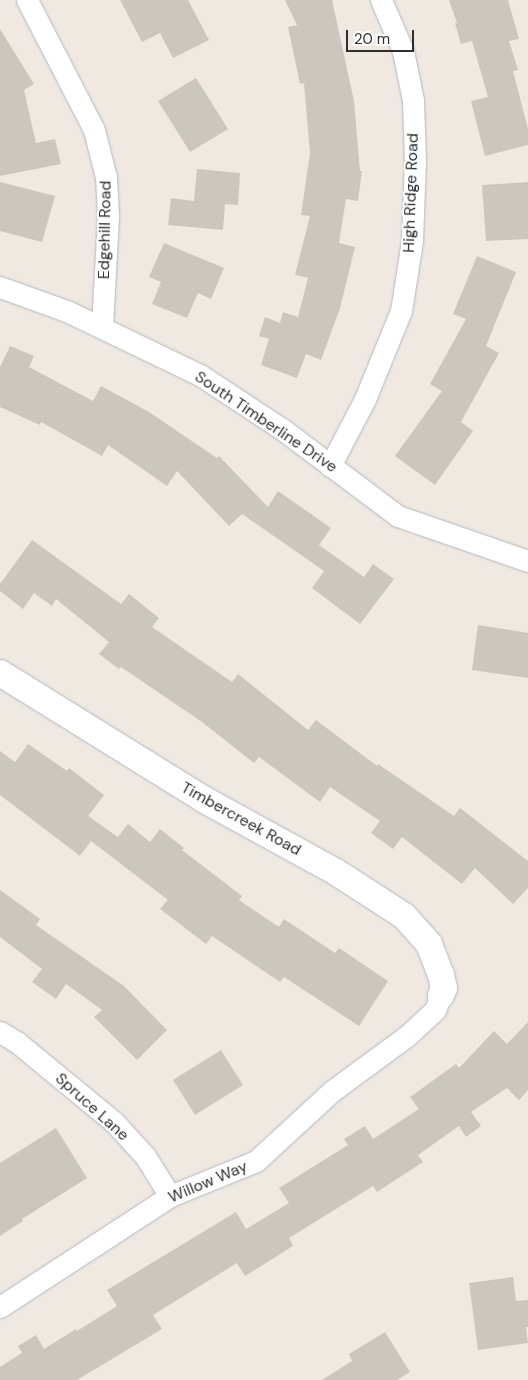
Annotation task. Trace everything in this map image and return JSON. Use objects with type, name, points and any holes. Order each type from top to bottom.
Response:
[{"type":"street","name":"Edgehill Road","points":[[27,0],[94,130],[106,177],[108,216],[102,328]]},
{"type":"street","name":"High Ridge Road","points":[[330,466],[365,399],[400,311],[412,240],[415,161],[413,100],[403,51],[382,0]]},
{"type":"street","name":"South Timberline Drive","points":[[0,287],[69,312],[200,376],[282,430],[398,516],[528,561]]},
{"type":"street","name":"Timbercreek Road","points":[[0,673],[203,799],[336,872],[404,916],[429,944],[441,975],[444,988],[441,995]]},
{"type":"street","name":"Willow Way","points":[[0,1307],[170,1196],[256,1161],[332,1091],[406,1036],[435,1010],[441,995]]},
{"type":"street","name":"Spruce Lane","points":[[0,1032],[18,1043],[114,1122],[145,1156],[170,1196]]},
{"type":"building","points":[[120,0],[188,0],[209,40],[173,58],[160,33],[142,42]]},
{"type":"building","points":[[285,0],[332,0],[354,101],[360,171],[362,171],[358,201],[346,199],[339,243],[355,247],[340,308],[321,360],[306,354],[297,378],[261,365],[269,339],[259,336],[265,317],[280,323],[283,312],[298,317],[308,278],[295,275],[310,216],[301,215],[310,153],[304,83],[300,84],[288,27],[297,25]]},
{"type":"building","points":[[449,0],[508,0],[519,39],[509,41],[518,70],[513,71],[528,129],[528,145],[485,156],[471,101],[488,97],[472,41],[461,44],[455,23],[457,23]]},
{"type":"building","points":[[0,29],[34,84],[24,90],[36,143],[55,139],[61,164],[0,176]]},
{"type":"building","points":[[196,78],[228,129],[190,152],[158,101]]},
{"type":"building","points":[[197,169],[240,173],[238,205],[225,204],[223,230],[168,225],[171,198],[194,201]]},
{"type":"building","points":[[0,182],[55,196],[42,242],[0,231]]},
{"type":"building","points":[[528,182],[528,239],[486,241],[482,185]]},
{"type":"building","points":[[164,243],[224,268],[211,299],[198,293],[187,318],[152,304],[161,282],[149,277]]},
{"type":"building","points":[[477,256],[516,272],[486,346],[499,353],[461,422],[473,431],[435,485],[395,456],[442,391],[430,384],[466,319],[453,314]]},
{"type":"building","points":[[10,346],[34,356],[29,367],[93,401],[101,386],[149,412],[217,458],[219,456],[268,507],[278,491],[331,528],[319,545],[364,577],[373,564],[394,579],[360,624],[312,588],[324,571],[242,514],[229,526],[177,471],[167,486],[108,445],[102,456],[41,422],[40,425],[0,407],[0,367]]},
{"type":"building","points":[[32,540],[121,604],[129,594],[159,618],[152,627],[232,682],[238,674],[308,730],[316,720],[377,766],[378,764],[454,816],[460,808],[528,861],[528,888],[513,904],[475,868],[462,884],[402,837],[393,849],[371,833],[380,821],[330,787],[320,802],[259,757],[254,763],[202,722],[121,667],[119,669],[99,654],[109,642],[56,599],[52,606],[34,593],[23,609],[0,591],[0,584]]},
{"type":"building","points":[[478,625],[528,633],[528,678],[472,670]]},
{"type":"building","points":[[28,744],[67,771],[69,768],[104,795],[88,816],[118,837],[128,824],[150,842],[160,829],[184,848],[182,850],[242,896],[239,900],[279,927],[284,919],[335,953],[339,948],[388,981],[359,1026],[284,977],[280,982],[212,936],[206,944],[160,909],[168,900],[91,841],[80,856],[0,795],[0,751],[15,762]]},
{"type":"building","points":[[0,890],[40,919],[36,925],[124,986],[167,1030],[137,1060],[94,1017],[102,1010],[66,984],[56,999],[32,982],[42,969],[0,937]]},
{"type":"building","points":[[528,1022],[528,1090],[519,1100],[507,1088],[471,1112],[481,1126],[466,1137],[459,1126],[418,1155],[423,1162],[377,1192],[373,1186],[289,1238],[293,1246],[245,1276],[237,1263],[153,1315],[162,1329],[77,1380],[0,1380],[0,1367],[22,1353],[18,1346],[36,1335],[44,1349],[76,1329],[77,1331],[117,1306],[107,1290],[236,1212],[246,1229],[289,1203],[279,1188],[348,1145],[344,1139],[365,1126],[373,1139],[419,1109],[410,1097],[456,1064],[459,1068],[494,1031],[507,1044]]},
{"type":"building","points":[[221,1050],[243,1085],[195,1115],[173,1080]]},
{"type":"building","points":[[56,1128],[87,1178],[22,1219],[23,1221],[0,1236],[0,1163]]},
{"type":"building","points":[[513,1277],[516,1301],[528,1300],[528,1327],[526,1327],[528,1343],[478,1350],[469,1283]]},
{"type":"building","points":[[385,1332],[410,1372],[397,1380],[322,1380],[352,1361],[349,1354]]}]
